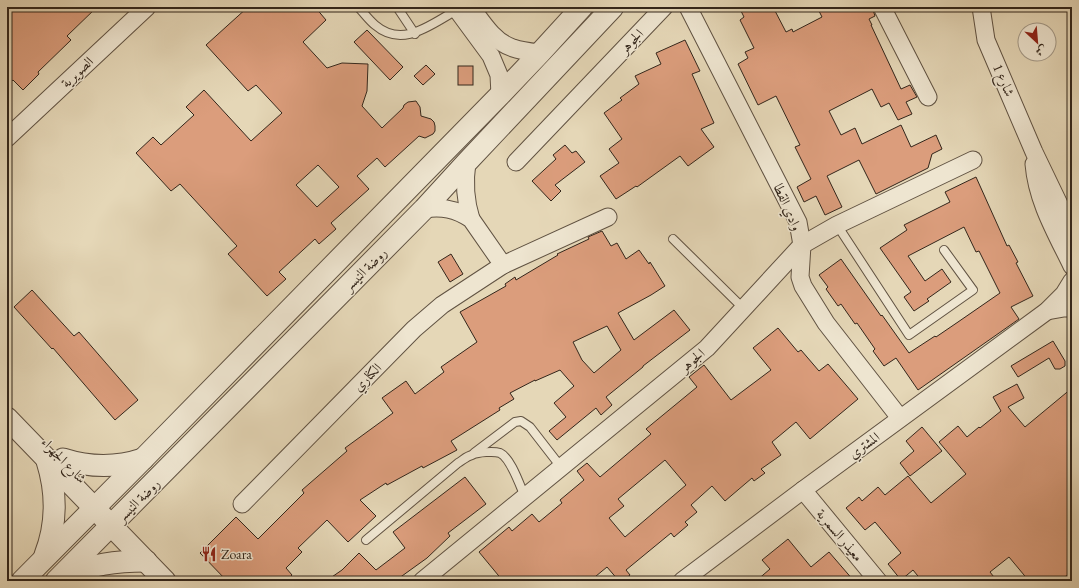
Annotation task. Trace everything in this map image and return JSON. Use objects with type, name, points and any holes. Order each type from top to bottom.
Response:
[{"type":"street","name":"الصويرية","points":[[7,138],[147,7]]},
{"type":"street","name":"روضة النيسر","points":[[22,581],[500,95],[582,7]]},
{"type":"street","name":"روضة النيسر","points":[[56,581],[424,209],[613,7]]},
{"type":"street","name":"الجوهر","points":[[516,162],[664,7]]},
{"type":"street","name":"وادي القطا","points":[[688,7],[798,222],[802,244],[800,278],[803,286],[826,323],[900,418]]},
{"type":"street","points":[[882,7],[928,97]]},
{"type":"street","name":"شارع 1","points":[[981,7],[986,40],[1034,152],[1072,231]]},
{"type":"street","points":[[461,8],[504,45],[514,49],[540,53]]},
{"type":"street","points":[[461,8],[491,56],[499,75],[500,95]]},
{"type":"street","name":"شارع 1","points":[[1034,152],[1035,177],[1046,214],[1072,266]]},
{"type":"street","name":"الجوهر","points":[[422,581],[707,348],[802,244],[837,225],[973,160]]},
{"type":"street","points":[[467,162],[464,176],[465,191],[471,220],[503,264]]},
{"type":"street","points":[[424,209],[448,209],[456,211],[471,220]]},
{"type":"street","name":"الكناري","points":[[242,504],[414,329],[442,305],[503,264],[608,217]]},
{"type":"street","name":"المشتري","points":[[682,581],[900,418],[1047,311],[1064,294],[1072,281]]},
{"type":"street","name":"المشتري","points":[[1047,311],[1072,308]]},
{"type":"street","name":"شارع الجهراء","points":[[7,403],[55,459],[115,522],[146,561],[165,581]]},
{"type":"street","name":"شارع الجهراء","points":[[7,418],[55,459]]},
{"type":"street","points":[[43,560],[54,527],[55,493],[52,476],[55,459],[104,466],[125,464],[144,458]]},
{"type":"street","name":"معيذر السمرية","points":[[803,490],[878,581]]},
{"type":"street","points":[[56,581],[92,566],[110,562],[146,561]]},
{"type":"lane","points":[[358,7],[376,25],[387,33],[400,36],[415,34],[461,8]]},
{"type":"lane","points":[[397,7],[415,34]]},
{"type":"lane","points":[[837,225],[909,335],[973,290],[944,250]]},
{"type":"lane","points":[[673,239],[743,308]]},
{"type":"lane","points":[[366,540],[458,463],[515,422],[521,421],[530,427],[561,467]]},
{"type":"lane","points":[[472,454],[488,452],[500,453],[508,460],[525,496]]},
{"type":"building","points":[[7,7],[97,7],[67,36],[71,40],[38,72],[39,74],[23,90],[13,80],[7,85]]},
{"type":"building","points":[[248,7],[315,7],[326,20],[303,42],[327,68],[342,63],[368,64],[367,91],[362,106],[382,128],[403,108],[404,105],[408,102],[416,101],[420,107],[421,116],[431,119],[435,126],[435,131],[433,134],[425,138],[419,136],[385,167],[377,158],[357,176],[369,189],[331,223],[336,229],[319,244],[315,239],[279,272],[286,279],[267,296],[228,254],[237,246],[180,184],[171,191],[136,153],[153,137],[161,145],[194,115],[186,107],[204,90],[251,141],[282,113],[256,85],[248,91],[206,45]],"holes":[[[318,165],[339,187],[317,207],[296,185]]]},
{"type":"building","points":[[739,7],[773,7],[786,32],[792,29],[793,32],[822,17],[817,7],[872,7],[875,16],[869,19],[871,25],[901,89],[910,85],[917,97],[906,102],[912,114],[898,120],[889,103],[881,107],[872,89],[829,111],[841,135],[855,128],[862,144],[901,125],[911,147],[936,135],[942,149],[932,154],[928,168],[876,194],[859,160],[827,176],[842,207],[825,215],[816,196],[804,202],[797,187],[811,179],[795,147],[800,145],[776,96],[758,105],[738,64],[748,58],[745,52],[754,48],[740,20],[744,17]]},
{"type":"building","points":[[367,30],[403,67],[390,80],[354,42]]},
{"type":"building","points":[[685,40],[700,71],[692,74],[714,123],[701,129],[714,147],[688,166],[680,156],[637,187],[636,186],[616,199],[600,176],[619,163],[609,149],[622,139],[604,113],[622,100],[620,98],[639,84],[635,76],[661,64],[656,53]]},
{"type":"building","points":[[426,65],[435,74],[423,85],[414,76]]},
{"type":"building","points":[[458,66],[473,66],[473,85],[458,85]]},
{"type":"building","points":[[565,145],[572,153],[576,151],[585,162],[555,185],[561,191],[551,201],[532,181],[556,159],[553,155]]},
{"type":"building","points":[[976,177],[1007,246],[1009,245],[1018,262],[1016,263],[1033,296],[1011,307],[1019,319],[918,390],[896,358],[884,366],[873,351],[875,349],[857,323],[855,324],[841,304],[838,306],[826,289],[828,287],[819,275],[841,259],[909,353],[935,336],[936,337],[1000,293],[979,251],[976,252],[964,227],[908,256],[925,281],[942,269],[951,282],[927,299],[929,301],[914,311],[904,297],[911,292],[880,248],[907,230],[904,225],[950,202],[945,192]]},
{"type":"building","points":[[602,231],[611,246],[617,243],[626,259],[639,250],[649,264],[650,262],[665,286],[618,313],[634,340],[674,310],[690,330],[606,397],[612,405],[601,415],[596,408],[557,440],[549,431],[566,417],[554,403],[574,386],[560,370],[535,380],[510,393],[514,399],[499,408],[500,410],[451,441],[457,450],[423,468],[422,466],[387,485],[386,483],[360,500],[376,516],[348,542],[327,520],[298,548],[302,552],[286,568],[292,575],[286,581],[227,581],[200,553],[236,517],[258,539],[304,493],[302,490],[347,451],[345,448],[393,413],[382,398],[406,381],[415,394],[444,372],[441,367],[477,342],[460,312],[506,286],[505,284],[515,277],[516,280],[558,255],[557,254],[589,239],[588,237]],"holes":[[[607,326],[621,350],[594,373],[582,360],[573,342]]]},
{"type":"building","points":[[451,254],[463,274],[450,282],[438,262]]},
{"type":"building","points":[[32,290],[74,336],[79,332],[138,400],[115,420],[53,348],[52,349],[14,307]]},
{"type":"building","points":[[778,328],[798,352],[801,350],[819,371],[828,364],[858,399],[810,439],[796,422],[772,442],[781,455],[761,469],[765,473],[754,481],[752,478],[725,501],[712,486],[691,505],[697,512],[685,522],[688,525],[674,537],[671,533],[626,570],[630,575],[623,581],[619,581],[607,567],[590,581],[503,581],[479,552],[509,527],[512,531],[532,514],[539,522],[562,503],[560,500],[584,480],[577,471],[587,463],[600,477],[651,434],[646,429],[697,387],[689,377],[704,365],[731,400],[771,370],[753,348]],"holes":[[[665,460],[686,485],[625,537],[609,518],[624,506],[618,499]]]},
{"type":"building","points":[[1053,341],[1065,361],[1065,366],[1060,369],[1055,369],[1049,358],[1018,377],[1011,366]]},
{"type":"building","points":[[1017,384],[1024,398],[1008,407],[1025,427],[1072,388],[1072,571],[1060,581],[1029,581],[1009,557],[990,572],[997,581],[922,581],[913,570],[901,580],[888,564],[901,553],[875,522],[865,530],[846,508],[859,497],[862,501],[878,487],[885,495],[908,476],[931,503],[966,474],[939,442],[958,426],[967,437],[979,427],[980,428],[1001,411],[993,397]]},
{"type":"building","points":[[922,427],[942,451],[910,476],[900,463],[914,451],[906,441]]},
{"type":"building","points":[[465,477],[486,504],[448,533],[450,536],[427,558],[395,581],[326,581],[342,570],[359,553],[376,570],[405,548],[393,532]]},
{"type":"building","points":[[788,539],[811,567],[829,552],[854,581],[756,581],[770,569],[762,560]]},
{"type":"place","name":"Zoara","points":[[209,554]]}]
